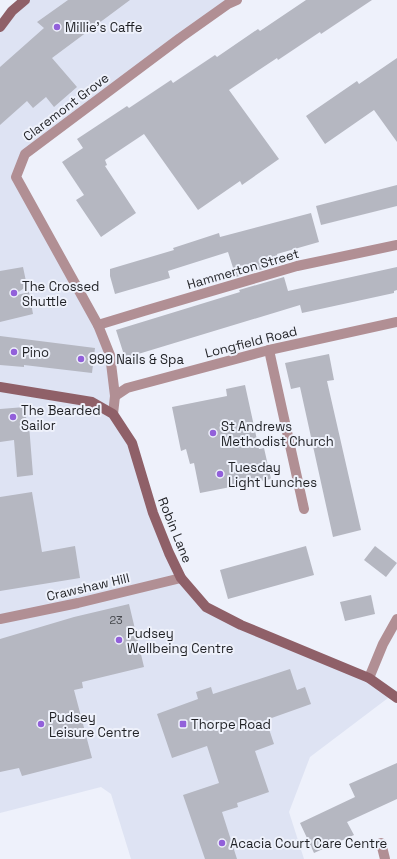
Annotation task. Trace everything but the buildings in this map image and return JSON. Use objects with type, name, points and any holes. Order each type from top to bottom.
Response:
[{"type":"street","points":[[0,27],[12,11],[25,0]]},
{"type":"street","name":"Claremont Grove","points":[[113,414],[114,396],[110,355],[98,326],[16,177],[25,154],[180,38],[228,4],[237,0]]},
{"type":"street","name":"Hammerton Street","points":[[98,326],[144,310],[297,266],[397,245]]},
{"type":"street","name":"Longfield Road","points":[[114,396],[128,388],[269,350],[397,322]]},
{"type":"street","points":[[269,350],[304,509]]},
{"type":"street","name":"Robin Lane","points":[[0,387],[92,402],[113,414],[132,443],[153,513],[181,578],[206,607],[241,625],[369,678],[397,698]]},
{"type":"street","name":"Crawshaw Hill","points":[[0,619],[78,603],[181,578]]},
{"type":"street","points":[[369,678],[383,644],[397,619]]},
{"type":"street","points":[[381,843],[385,859]]},
{"type":"shaded area","points":[[25,0],[237,0],[25,154],[16,177],[110,355],[113,414],[132,443],[169,553],[206,607],[369,678],[392,695],[310,757],[289,812],[304,859],[131,859],[111,794],[101,787],[0,813],[0,27]]},
{"type":"place","name":"Millie's Caffe","points":[[57,27]]},
{"type":"place","name":"The Crossed Shuttle","points":[[14,293]]},
{"type":"place","name":"Pino","points":[[14,352]]},
{"type":"place","name":"999 Nails & Spa","points":[[81,359]]},
{"type":"place","name":"The Bearded Sailor","points":[[13,417]]},
{"type":"place","name":"St Andrews Methodist Church","points":[[213,433]]},
{"type":"place","name":"Tuesday Light Lunches","points":[[220,474]]},
{"type":"place","name":"Pudsey Wellbeing Centre","points":[[119,640]]},
{"type":"place","name":"Pudsey Leisure Centre","points":[[41,724]]},
{"type":"place","name":"Thorpe Road","points":[[183,724]]},
{"type":"place","name":"Acacia Court Care Centre","points":[[222,843]]}]
